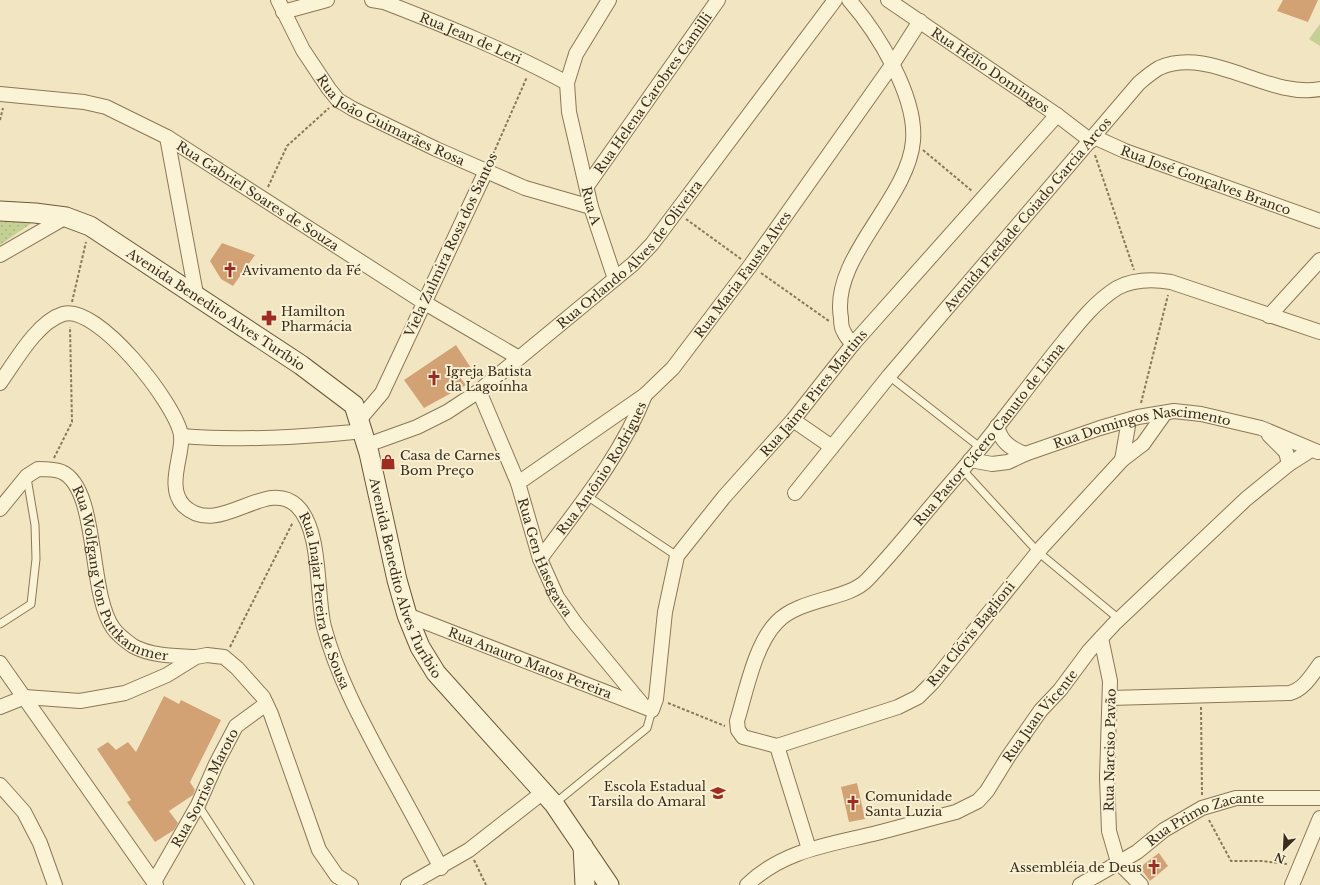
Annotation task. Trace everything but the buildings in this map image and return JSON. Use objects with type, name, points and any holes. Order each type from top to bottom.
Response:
[{"type":"main road","name":"Avenida Benedito Alves Turíbio","points":[[0,211],[36,213],[66,217],[90,226],[196,294],[301,365],[354,405],[363,432],[397,580],[407,615],[420,646],[436,673],[548,798],[582,844],[609,885]]},
{"type":"main road","points":[[582,844],[585,885]]},
{"type":"street","points":[[281,6],[327,0]]},
{"type":"street","name":"Rua Jean de Leri","points":[[372,0],[384,2],[403,9],[532,64],[567,83]]},
{"type":"street","points":[[567,83],[576,54],[609,0]]},
{"type":"street","name":"Rua Helena Carobres Camilli","points":[[587,186],[718,0]]},
{"type":"street","name":"Rua Orlando Alves de Oliveira","points":[[181,436],[250,439],[299,438],[417,428],[447,412],[479,391],[633,264],[652,244],[835,0]]},
{"type":"street","points":[[849,0],[867,23],[892,65],[908,102],[912,122],[913,141],[906,167],[897,189],[859,249],[840,294],[840,312],[843,332],[853,344]]},
{"type":"street","name":"Rua Hélio Domingos","points":[[888,0],[1092,139]]},
{"type":"street","name":"Rua João Guimarães Rosa","points":[[281,6],[303,50],[328,90],[338,100],[360,113],[525,188],[592,207]]},
{"type":"street","name":"Rua Maria Fausta Alves","points":[[518,483],[646,395],[673,368],[741,278],[892,65],[920,21]]},
{"type":"street","name":"Avenida Piedade Coiado Garcia Arcos","points":[[795,492],[890,376],[1139,83],[1157,69],[1171,64],[1204,64],[1287,89],[1306,92],[1320,89]]},
{"type":"street","name":"Rua A","points":[[567,83],[570,112],[592,207],[615,278]]},
{"type":"street","name":"Rua Gabriel Soares de Souza","points":[[0,94],[84,102],[106,107],[167,137],[425,303],[519,358]]},
{"type":"street","name":"Rua Jaime Pires Martins","points":[[650,705],[665,612],[677,556],[724,497],[793,420],[853,344],[1056,115]]},
{"type":"street","points":[[167,137],[196,294]]},
{"type":"street","name":"Rua José Gonçalves Branco","points":[[1092,139],[1320,221]]},
{"type":"street","name":"Viela Zulmira Rosa dos Santos","points":[[363,432],[486,171]]},
{"type":"street","points":[[0,255],[66,217]]},
{"type":"street","points":[[1269,316],[1320,260]]},
{"type":"street","name":"Rua Pastor Cícero Canuto de Lima","points":[[738,730],[737,721],[759,652],[768,633],[777,622],[789,612],[810,602],[845,592],[865,582],[886,560],[981,448],[1086,313],[1118,288],[1137,280],[1154,279],[1171,282],[1320,332]]},
{"type":"street","points":[[0,383],[40,329],[55,317],[69,312],[83,316],[92,321],[118,343],[141,368],[158,390],[175,417],[181,436]]},
{"type":"street","name":"Rua Gen Hasegawa","points":[[479,391],[518,483],[540,559],[557,597],[576,624],[650,705]]},
{"type":"street","name":"Rua Antônio Rodrigues","points":[[540,559],[625,442],[646,395]]},
{"type":"street","name":"Rua Domingos Nascimento","points":[[966,465],[1008,462],[1025,454],[1077,435],[1134,418],[1174,411],[1201,414],[1261,428]]},
{"type":"street","name":"Rua Clóvis Baglioni","points":[[777,746],[898,707],[918,698],[933,682],[1038,552],[1122,460],[1143,444],[1165,413]]},
{"type":"street","points":[[1122,460],[1134,418]]},
{"type":"street","points":[[793,420],[832,447]]},
{"type":"street","points":[[997,426],[1003,441],[1012,449],[1025,454]]},
{"type":"street","points":[[1261,428],[1278,442],[1286,452],[1289,464]]},
{"type":"street","name":"Rua Juan Vicente","points":[[1261,428],[1315,452]]},
{"type":"street","name":"Rua Inajar Pereira de Sousa","points":[[181,436],[175,472],[178,494],[183,505],[197,513],[216,516],[234,511],[260,500],[275,498],[291,501],[300,509],[311,531],[323,624],[334,662],[356,711],[441,868]]},
{"type":"street","name":"Rua Juan Vicente","points":[[747,885],[758,874],[779,860],[808,849],[956,812],[978,801],[987,791],[1008,757],[1041,710],[1101,638],[1119,619],[1246,499],[1289,464],[1315,452]]},
{"type":"street","name":"Rua Wolfgang Von Puttkammer","points":[[0,509],[27,476],[38,469],[48,469],[62,472],[71,479],[79,492],[87,518],[101,601],[112,627],[134,646],[172,656],[196,657],[207,655],[224,657]]},
{"type":"street","name":"Rua Anauro Matos Pereira","points":[[407,615],[650,705]]},
{"type":"street","name":"Rua Narciso Pavão","points":[[1101,638],[1110,681],[1107,778],[1109,830],[1118,862]]},
{"type":"street","points":[[0,707],[25,697],[80,702],[125,693],[167,675],[196,657]]},
{"type":"street","points":[[224,657],[250,681],[266,704],[319,850],[337,876],[351,885]]},
{"type":"street","points":[[0,663],[156,884]]},
{"type":"street","points":[[1110,698],[1200,694],[1290,693],[1303,686],[1320,664]]},
{"type":"street","name":"Rua Sorriso Maroto","points":[[156,884],[198,805],[216,764],[236,726],[266,704]]},
{"type":"street","points":[[738,730],[743,737],[777,746],[808,849]]},
{"type":"street","points":[[0,785],[24,812],[40,842],[56,885]]},
{"type":"street","points":[[408,885],[441,868],[548,798]]},
{"type":"street","name":"Rua Primo Zacante","points":[[1080,885],[1137,852],[1164,830],[1202,808],[1236,798],[1320,798]]},
{"type":"street","points":[[1292,885],[1299,865],[1320,818]]},
{"type":"street","points":[[1118,862],[1141,885]]},
{"type":"lane","points":[[890,376],[981,448]]},
{"type":"lane","points":[[966,465],[1038,552],[1119,619]]},
{"type":"lane","points":[[0,624],[30,604],[36,558],[36,525],[27,476]]},
{"type":"lane","points":[[587,496],[677,556]]},
{"type":"lane","points":[[548,798],[646,728],[650,705]]},
{"type":"lane","points":[[198,805],[250,885]]},
{"type":"path","name":"Viela Zulmira Rosa dos Santos","points":[[486,171],[532,64]]},
{"type":"path","points":[[262,199],[287,146],[338,100]]},
{"type":"path","points":[[1092,139],[1137,280]]},
{"type":"path","points":[[913,141],[982,199]]},
{"type":"path","points":[[48,469],[72,422],[69,312],[90,226]]},
{"type":"path","points":[[1134,418],[1171,282]]},
{"type":"path","points":[[224,657],[300,509]]},
{"type":"path","points":[[1200,694],[1202,808],[1231,861],[1262,861],[1299,865]]},
{"type":"path","points":[[650,705],[738,730]]},
{"type":"path","points":[[469,850],[486,885]]},
{"type":"green space","points":[[1320,24],[1320,46],[1309,39]]},
{"type":"green space","points":[[0,218],[36,220],[0,245]]},
{"type":"place","name":"Avivamento da Fé","points":[[230,270]]},
{"type":"place","name":"Hamilton Pharmácia","points":[[269,318]]},
{"type":"place","name":"Igreja Batista da Lagoínha","points":[[434,378]]},
{"type":"place","name":"Casa de Carnes Bom Preço","points":[[388,462]]},
{"type":"place","name":"Escola Estadual Tarsila do Amaral","points":[[718,793]]},
{"type":"place","name":"Comunidade Santa Luzia","points":[[853,803]]},
{"type":"place","name":"Assembléia de Deus","points":[[1154,867]]}]
